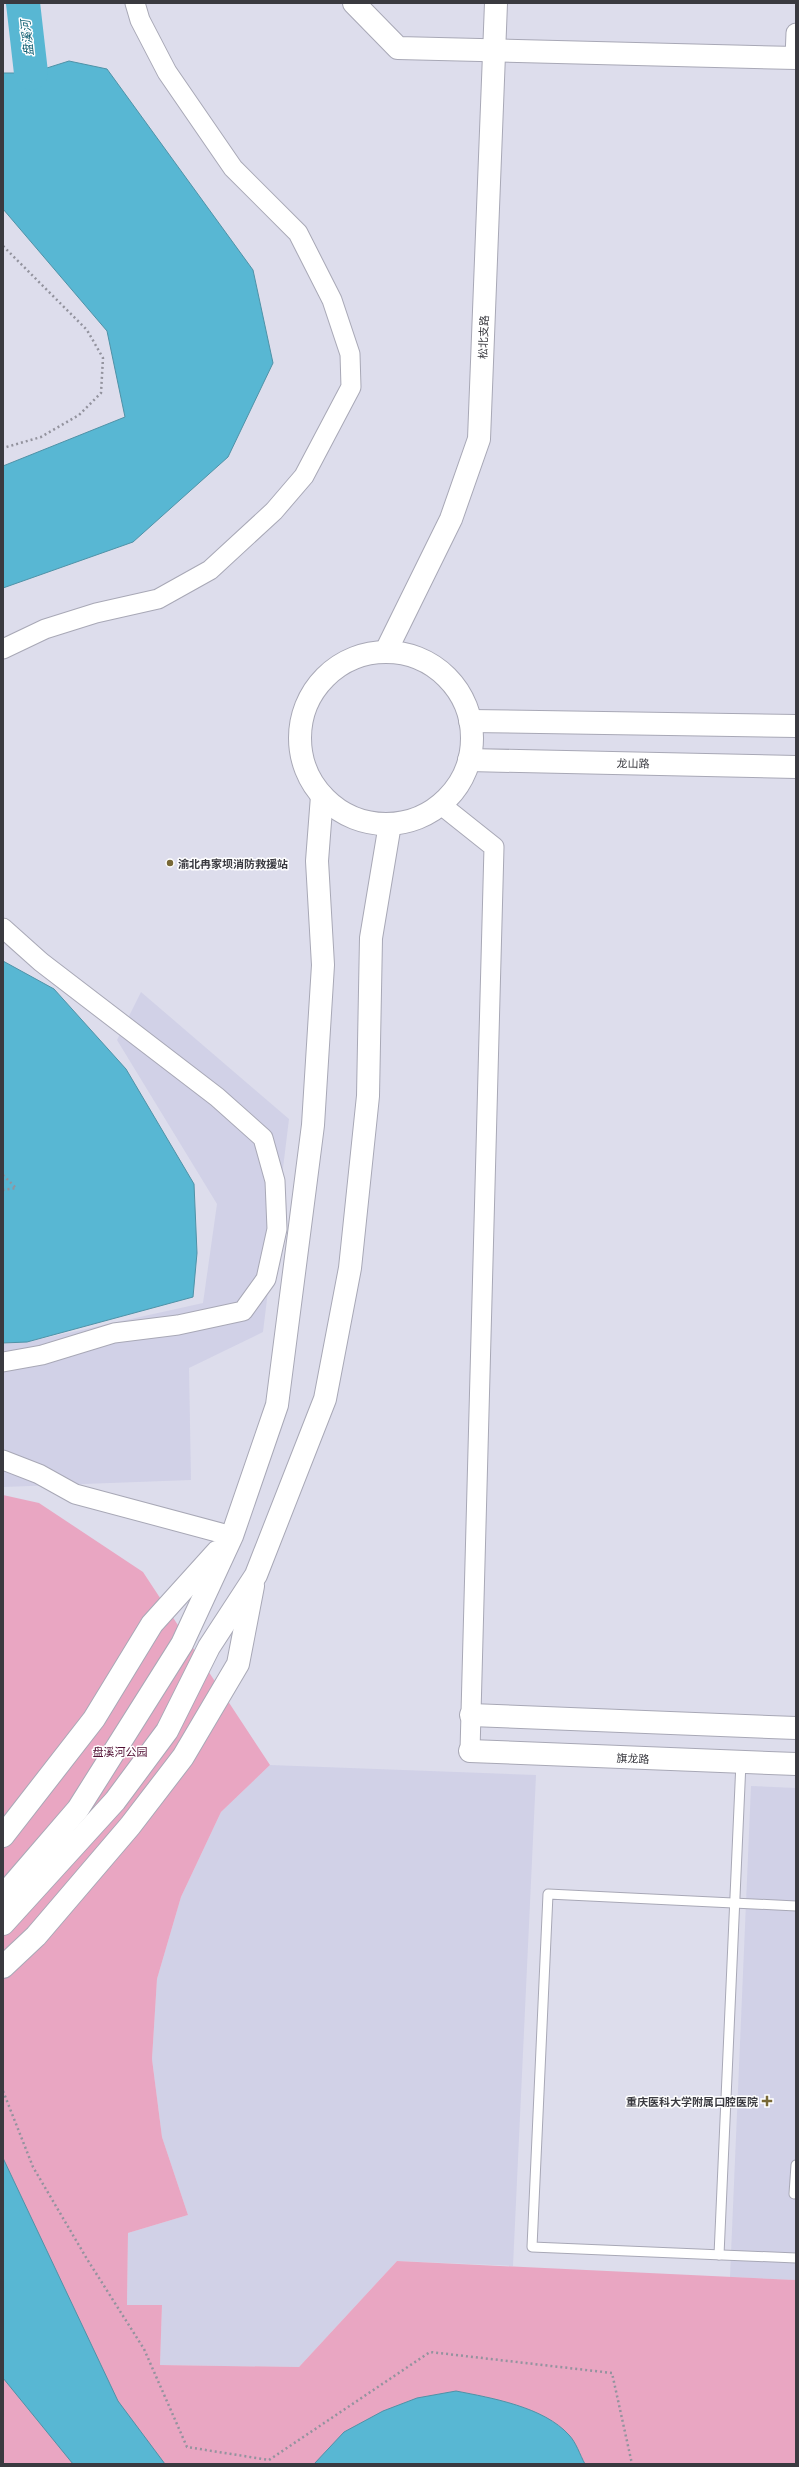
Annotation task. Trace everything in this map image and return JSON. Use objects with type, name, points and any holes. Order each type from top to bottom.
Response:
[{"type":"main road","points":[[354,3],[398,48],[796,58]]},
{"type":"main road","name":"松北支路","points":[[386,652],[451,519],[479,439],[496,3]]},
{"type":"main road","points":[[386,652],[416,657],[442,672],[460,694],[470,721],[472,741],[469,760],[458,784],[440,804],[416,818],[390,824],[364,821],[347,814],[322,796],[306,771],[299,744],[302,716],[314,690],[333,669],[358,656],[386,652]]},
{"type":"main road","points":[[470,721],[796,726]]},
{"type":"main road","name":"龙山路","points":[[469,760],[796,767]]},
{"type":"main road","points":[[3,1896],[78,1809],[182,1644],[232,1536],[277,1404],[313,1125],[323,964],[317,861],[322,796]]},
{"type":"main road","points":[[3,1967],[36,1936],[130,1826],[183,1757],[238,1664],[256,1575],[325,1398],[350,1268],[368,1096],[371,938],[390,824]]},
{"type":"main road","points":[[3,1836],[94,1718],[152,1624],[232,1536]]},
{"type":"main road","points":[[6,1921],[115,1802],[167,1731],[209,1647],[256,1575]]},
{"type":"main road","points":[[471,1715],[796,1728]]},
{"type":"main road","name":"旗龙路","points":[[470,1751],[796,1764]]},
{"type":"street","points":[[3,649],[45,629],[96,613],[158,600],[210,570],[274,511],[304,476],[351,387],[350,354],[332,300],[298,233],[233,168],[167,72],[140,20],[135,3]]},
{"type":"street","points":[[796,33],[796,58]]},
{"type":"street","points":[[440,804],[494,847],[470,1751]]},
{"type":"street","points":[[3,928],[41,962],[217,1097],[263,1138],[276,1181],[277,1229],[266,1279],[242,1310],[178,1325],[114,1333],[42,1355],[3,1362]]},
{"type":"street","points":[[3,1460],[39,1474],[75,1494],[232,1536]]},
{"type":"lane","points":[[719,2255],[741,1762]]},
{"type":"lane","points":[[796,1906],[548,1894],[532,2239],[532,2247],[796,2258]]},
{"type":"lane","points":[[794,2194],[796,2165]]},
{"type":"path","points":[[3,246],[87,330],[103,358],[101,393],[78,415],[41,437],[3,448]]},
{"type":"path","points":[[3,1175],[16,1188],[3,1190]]},
{"type":"path","points":[[3,2091],[34,2167],[87,2259],[144,2349],[187,2447],[269,2460],[430,2352],[612,2373],[632,2464]]},
{"type":"shaded area","points":[[141,992],[289,1119],[263,1332],[189,1368],[191,1480],[3,1487],[3,1344],[27,1342],[203,1303],[217,1204],[117,1040]]},
{"type":"shaded area","points":[[270,1765],[536,1775],[513,2266],[397,2261],[299,2367],[160,2365],[162,2305],[127,2306],[128,2233],[188,2215],[162,2137],[152,2059],[157,1979],[181,1897],[221,1812]]},
{"type":"shaded area","name":"重庆医科大学附属口腔医院","points":[[751,1786],[796,1788],[796,2280],[730,2277]]},
{"type":"green space","name":"盘溪河公园","points":[[3,1495],[39,1503],[143,1572],[270,1765],[221,1812],[181,1897],[157,1979],[152,2059],[162,2137],[188,2215],[128,2233],[127,2305],[162,2305],[160,2365],[299,2367],[397,2261],[796,2280],[796,2464],[3,2464]]},
{"type":"water","points":[[69,61],[107,69],[253,270],[273,363],[228,457],[133,542],[3,588],[3,466],[125,417],[107,331],[3,209],[3,73],[31,73]]},
{"type":"water","points":[[3,961],[54,989],[126,1069],[194,1184],[197,1253],[193,1297],[27,1342],[3,1343]]},
{"type":"water","points":[[3,2158],[118,2401],[165,2464],[73,2464],[3,2378]]},
{"type":"water","points":[[456,2391],[517,2405],[546,2417],[569,2435],[576,2445],[585,2464],[314,2464],[344,2432],[383,2411],[417,2398]]},
{"type":"waterway","name":"盘溪河","points":[[23,3],[31,73]]},
{"type":"place","name":"渝北冉家坝消防救援站","points":[[170,863]]},
{"type":"place","name":"重庆医科大学附属口腔医院","points":[[767,2101]]}]
